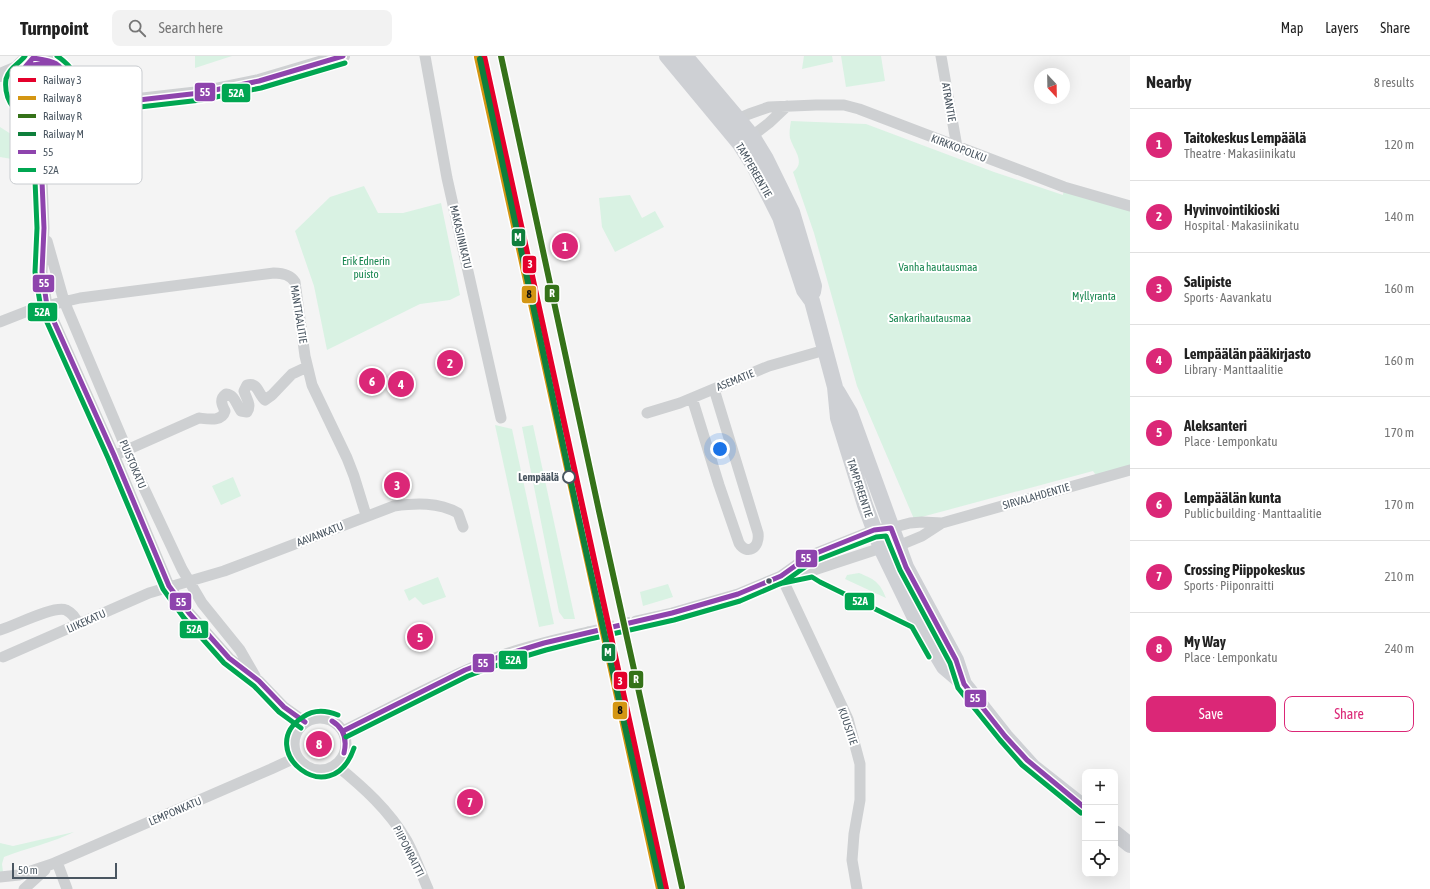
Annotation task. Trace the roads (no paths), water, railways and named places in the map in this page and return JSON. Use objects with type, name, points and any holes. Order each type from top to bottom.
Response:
[{"type":"main road","name":"TAMPEREENTIE","points":[[667,56],[731,122]]},
{"type":"main road","name":"TAMPEREENTIE","points":[[685,56],[746,141],[754,166],[780,218],[804,290],[812,301],[835,387],[838,418],[874,530],[916,622],[944,667],[964,684],[1005,736],[1027,760],[1082,806]]},
{"type":"main road","name":"TAMPEREENTIE","points":[[835,387],[850,413],[906,567],[956,660],[964,684]]},
{"type":"main road","points":[[1118,835],[1130,845]]},
{"type":"street","points":[[142,99],[200,93],[240,85],[343,56]]},
{"type":"street","name":"MAKASIINIKATU","points":[[425,56],[447,178],[501,418]]},
{"type":"street","name":"ATRANTIE","points":[[941,56],[957,147]]},
{"type":"street","points":[[23,62],[33,58],[42,57],[57,59]]},
{"type":"street","points":[[0,75],[10,69]]},
{"type":"street","points":[[0,95],[10,101]]},
{"type":"street","points":[[142,96],[160,97]]},
{"type":"street","name":"KIRKKOPOLKU","points":[[731,122],[764,109],[787,106],[844,105],[859,109],[1064,187],[1130,206]]},
{"type":"street","points":[[746,141],[769,124],[787,106]]},
{"type":"street","name":"PUISTOKATU","points":[[42,184],[44,228],[42,272],[47,306],[114,455],[169,586],[189,613],[230,658],[259,681],[284,707],[305,722]]},
{"type":"street","name":"PUISTOKATU","points":[[44,228],[64,301],[153,508],[182,569],[202,603],[240,650],[259,681]]},
{"type":"street","name":"MANTTAALITIE","points":[[0,322],[33,309],[80,298],[274,272],[285,274],[293,278],[295,282],[307,367],[314,391],[342,446],[366,516]]},
{"type":"street","name":"ASEMATIE","points":[[647,413],[669,407],[769,366],[824,350]]},
{"type":"street","points":[[114,455],[200,418],[212,420],[222,416],[225,411],[222,404],[222,399],[226,394],[233,397],[241,411],[247,412],[250,406],[244,391],[247,385],[254,385],[262,398],[265,400],[272,395],[292,374],[307,367]]},
{"type":"street","points":[[692,398],[739,543],[741,547],[746,549],[753,548],[759,540],[758,534],[714,389]]},
{"type":"street","name":"SIRVALAHDENTIE","points":[[881,548],[898,546],[922,536],[942,523],[1130,470]]},
{"type":"street","name":"AAVANKATU","points":[[169,586],[224,571],[394,506],[409,504],[441,505],[458,513],[463,527]]},
{"type":"street","name":"SIRVALAHDENTIE","points":[[874,530],[918,522],[942,523]]},
{"type":"street","points":[[781,576],[809,556],[874,530]]},
{"type":"street","points":[[636,621],[672,613],[738,594],[781,576],[814,570],[881,548]]},
{"type":"street","name":"KUUSITIE","points":[[781,576],[848,719],[860,764],[860,800],[854,834],[852,860],[857,889]]},
{"type":"street","name":"LIIKEKATU","points":[[3,657],[149,593],[169,586]]},
{"type":"street","points":[[0,630],[51,610],[65,610],[75,617],[78,624]]},
{"type":"street","points":[[344,731],[465,670],[504,655],[588,632]]},
{"type":"street","points":[[313,718],[322,718],[334,722],[344,731],[347,746],[341,760],[336,765],[328,769],[319,770],[303,764],[297,757],[294,742],[296,734],[305,722],[313,718]]},
{"type":"street","name":"LEMPONKATU","points":[[0,877],[19,875],[54,863],[297,757]]},
{"type":"street","name":"PIIPONRAITTI","points":[[336,765],[373,796],[392,818],[407,842],[428,889]]},
{"type":"street","points":[[54,863],[67,889]]},
{"type":"street","name":"LEMPONKATU","points":[[24,889],[38,875],[54,863]]},
{"type":"tunnel","points":[[588,632],[636,621]]},
{"type":"rail line","name":"3","points":[[484,56],[666,889]]},
{"type":"rail line","name":"R","points":[[501,56],[682,887]]},
{"type":"rail line","name":"8","points":[[477,57],[659,889]]},
{"type":"rail line","name":"M","points":[[480,59],[578,515],[661,889]]},
{"type":"place","name":"Taitokeskus Lempäälä","points":[[565,246]]},
{"type":"place","name":"Hyvinvointikioski","points":[[450,363]]},
{"type":"place","name":"Lempäälän kunta","points":[[372,381]]},
{"type":"place","name":"Lempäälän pääkirjasto","points":[[401,384]]},
{"type":"place","name":"Lempäälä","points":[[569,477]]},
{"type":"place","name":"Salipiste","points":[[397,485]]},
{"type":"place","name":"Aleksanteri","points":[[420,637]]},
{"type":"place","name":"My Way","points":[[319,744]]},
{"type":"place","name":"Crossing Piippokeskus","points":[[470,802]]},
{"type":"park label","name":"Erik Ednerin puisto","points":[[366,267]]},
{"type":"park label","name":"Vanha hautausmaa","points":[[938,267]]},
{"type":"park label","name":"Myllyranta","points":[[1094,296]]},
{"type":"park label","name":"Sankarihautausmaa","points":[[930,318]]}]
